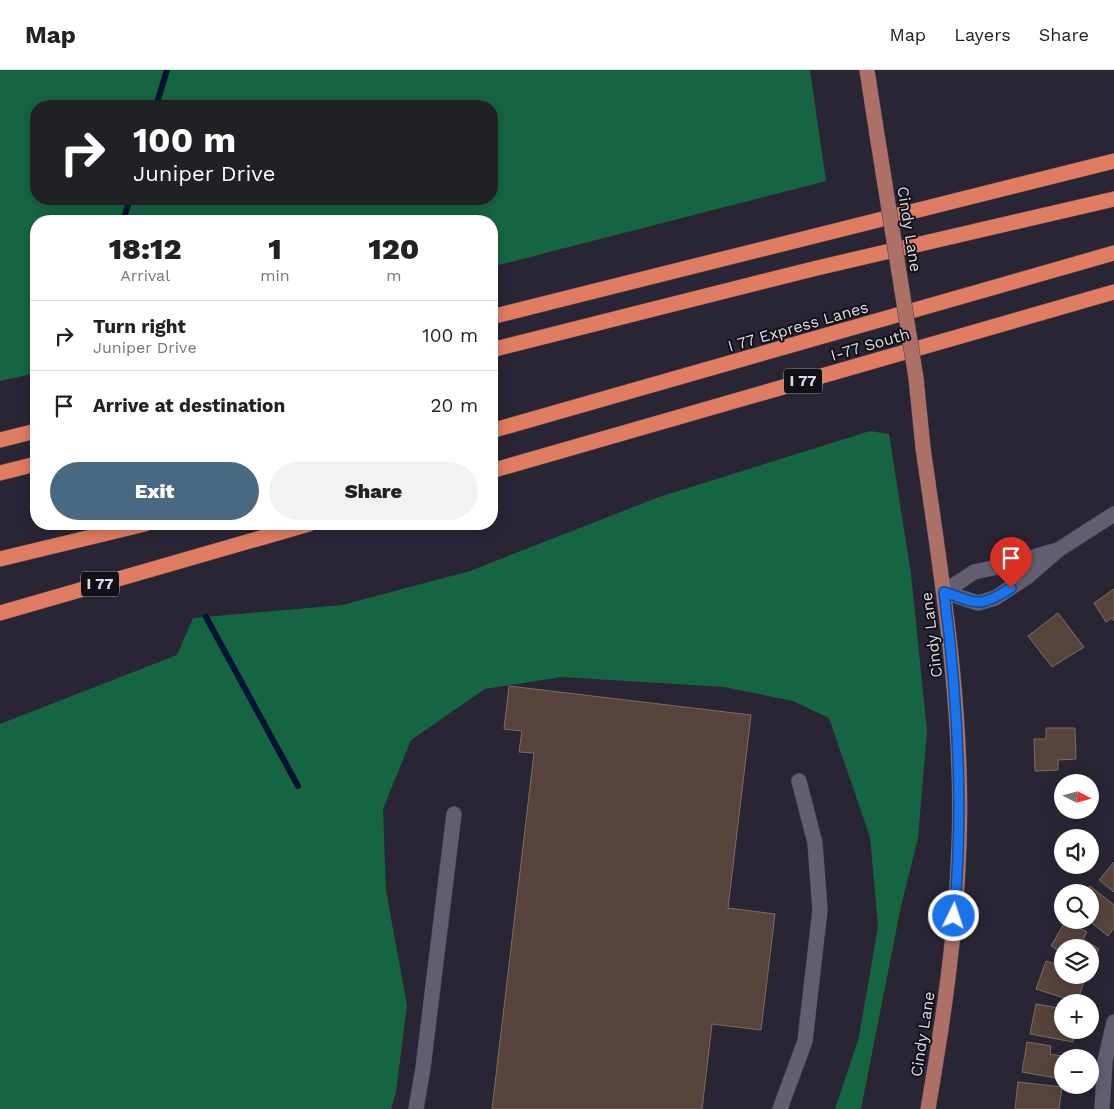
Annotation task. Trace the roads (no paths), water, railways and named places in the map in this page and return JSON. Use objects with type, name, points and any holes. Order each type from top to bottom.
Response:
[{"type":"highway","points":[[498,315],[1114,161]]},
{"type":"highway","points":[[498,348],[817,268],[1114,199]]},
{"type":"highway","name":"I 77 Express Lanes","points":[[498,430],[1114,254]]},
{"type":"highway","name":"I-77 South","points":[[498,469],[1114,292]]},
{"type":"highway","points":[[0,440],[30,432]]},
{"type":"highway","points":[[0,473],[30,466]]},
{"type":"highway","points":[[0,559],[120,530]]},
{"type":"highway","name":"I 77","points":[[0,613],[288,530]]},
{"type":"main road","name":"Cindy Lane","points":[[867,70],[916,378],[923,448],[951,648],[956,707],[959,846],[951,952],[928,1109]]},
{"type":"street","points":[[944,592],[978,603],[986,601],[1028,577],[1058,550],[1114,514]]},
{"type":"street","points":[[944,592],[974,572],[1007,565],[1058,550]]},
{"type":"street","points":[[780,1109],[805,1041],[820,910],[815,843],[799,781]]},
{"type":"street","points":[[416,1109],[454,814]]},
{"type":"street","points":[[1102,1109],[1105,1061],[1114,1022]]},
{"type":"waterway","points":[[158,100],[167,70]]},
{"type":"waterway","points":[[125,215],[128,205]]},
{"type":"waterway","points":[[206,617],[298,786]]}]
